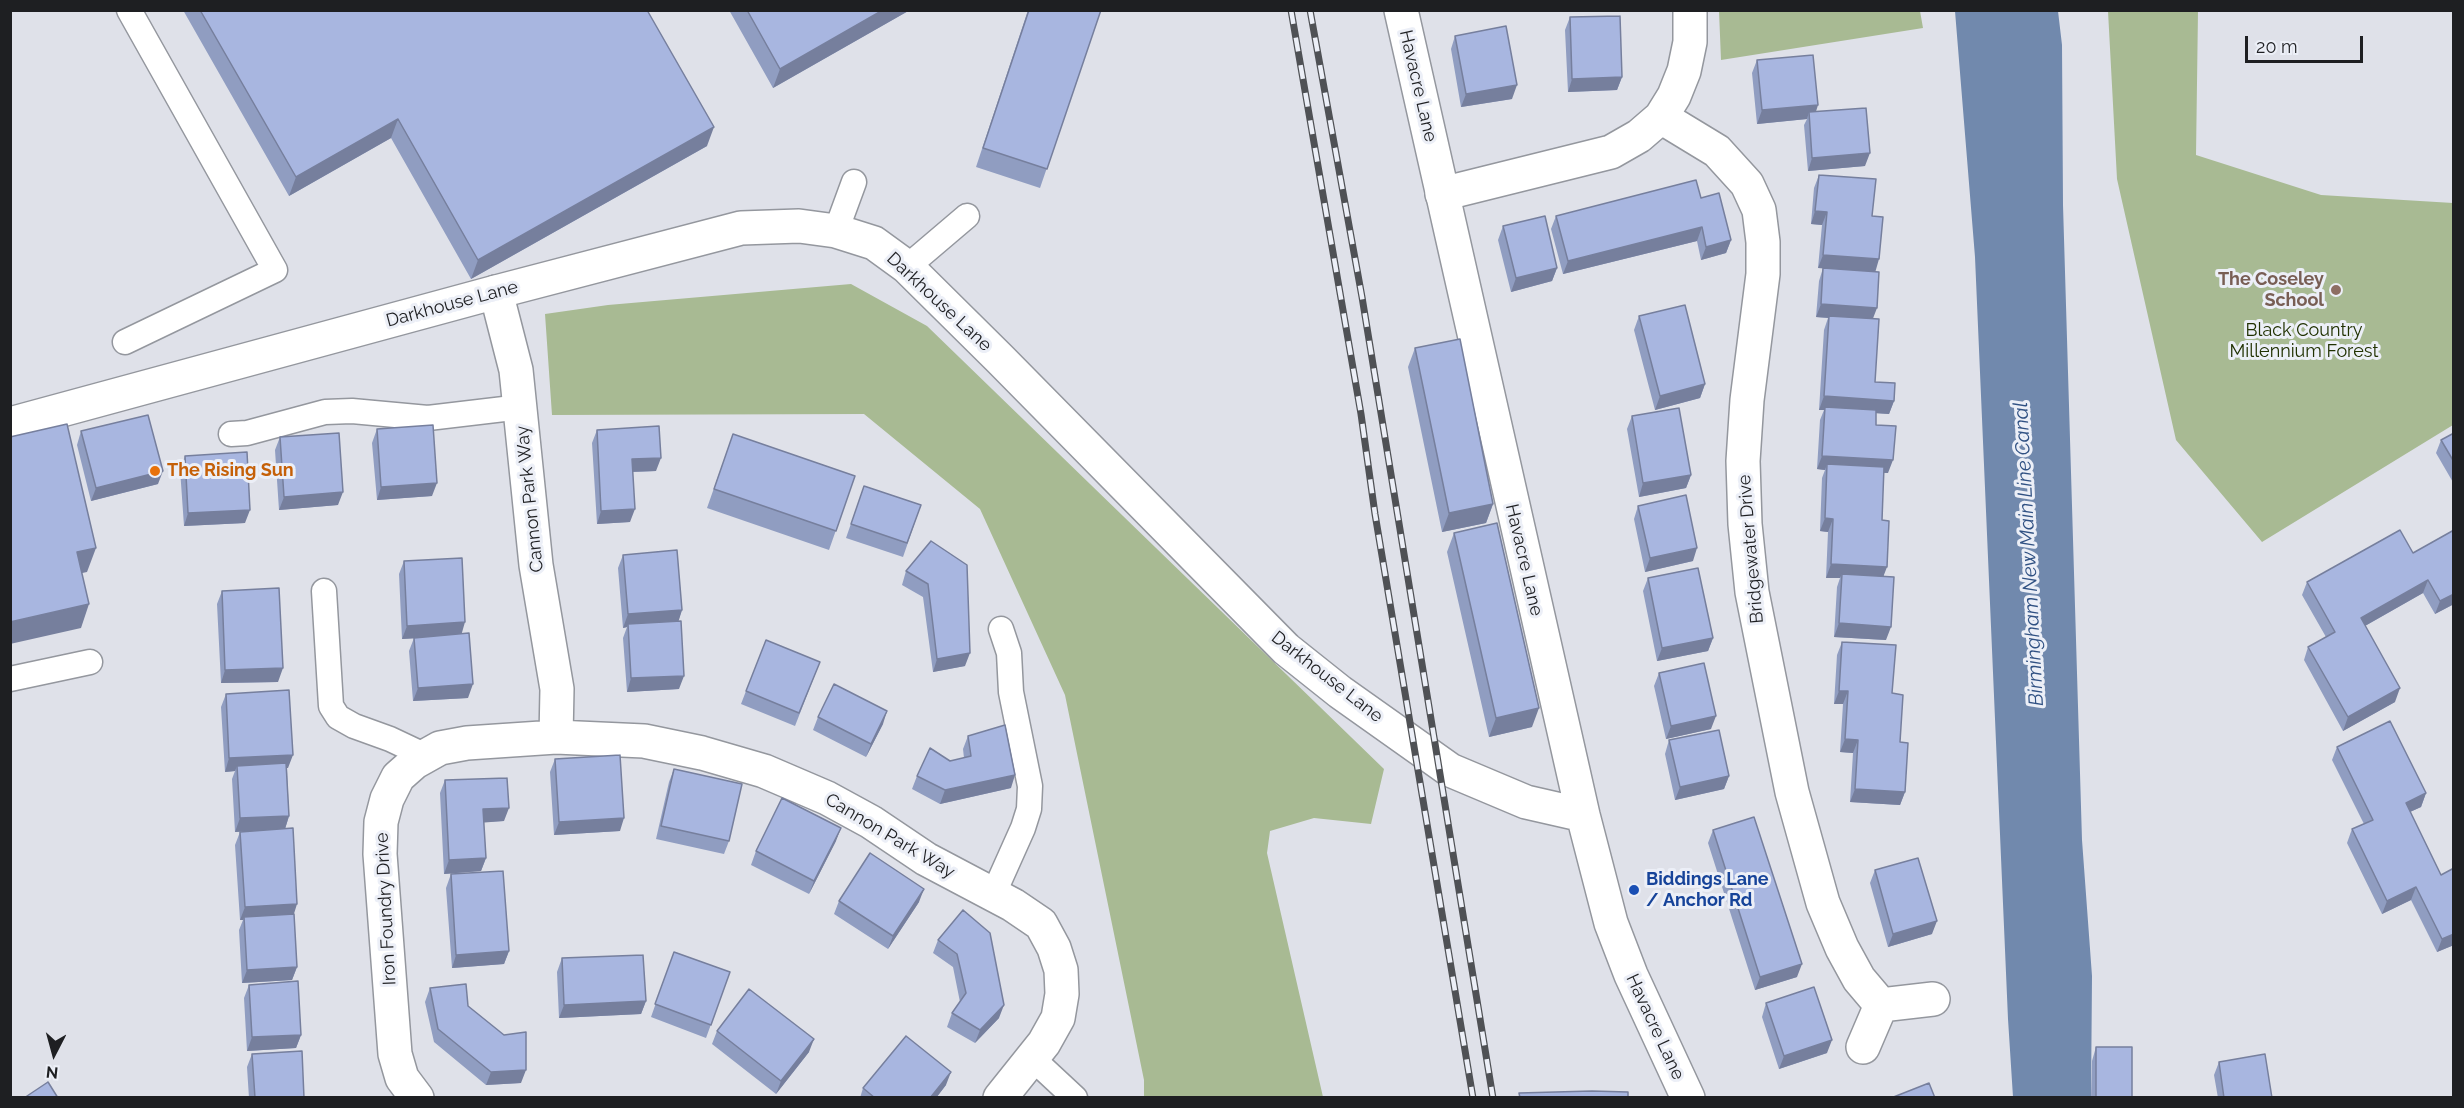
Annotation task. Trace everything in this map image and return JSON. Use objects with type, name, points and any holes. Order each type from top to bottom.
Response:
[{"type":"street","name":"Havacre Lane","points":[[1401,10],[1582,815],[1611,922],[1631,975],[1688,1098]]},
{"type":"street","points":[[1442,194],[1611,152],[1639,136],[1661,117],[1674,96],[1684,72],[1690,42],[1690,10]]},
{"type":"street","name":"Bridgewater Drive","points":[[1661,117],[1718,151],[1747,184],[1759,210],[1763,242],[1763,274],[1747,400],[1743,461],[1745,524],[1752,592],[1792,792],[1823,903],[1842,948],[1860,978],[1881,1005]]},
{"type":"street","name":"Darkhouse Lane","points":[[10,424],[741,228],[799,226],[836,231],[874,243],[907,267],[1286,649],[1340,692],[1450,770],[1526,802],[1582,815]]},
{"type":"street","name":"Cannon Park Way","points":[[496,292],[516,370],[521,407],[536,565],[557,689],[556,737],[644,741],[702,753],[764,771],[827,798],[871,822],[926,859],[1041,924],[1054,948],[1061,970],[1062,994],[1058,1018],[1044,1043],[1000,1098]]},
{"type":"street","name":"Iron Foundry Drive","points":[[417,1098],[402,1077],[395,1054],[380,854],[381,822],[387,799],[398,777],[415,762],[440,748],[468,743],[556,737]]},
{"type":"street","points":[[1863,1047],[1881,1005],[1932,999]]},
{"type":"lane","points":[[124,342],[275,270],[129,10]]},
{"type":"lane","points":[[836,231],[854,182]]},
{"type":"lane","points":[[907,267],[967,216]]},
{"type":"lane","points":[[231,434],[247,433],[325,412],[352,411],[428,418],[521,407]]},
{"type":"lane","points":[[324,591],[332,706],[338,717],[426,756]]},
{"type":"lane","points":[[993,896],[1023,828],[1029,809],[1030,786],[1011,692],[1009,653],[1001,629]]},
{"type":"lane","points":[[10,679],[90,662]]},
{"type":"lane","points":[[1032,1058],[1074,1098]]},
{"type":"green space","points":[[1719,11],[1920,11],[1923,28],[1721,60]]},
{"type":"green space","name":"Black Country Millennium Forest","points":[[2108,11],[2198,11],[2196,155],[2321,195],[2453,203],[2453,425],[2262,542],[2176,440],[2117,179]]},
{"type":"green space","points":[[851,284],[927,326],[1384,769],[1371,824],[1314,818],[1270,831],[1267,853],[1323,1097],[1144,1097],[1144,1080],[1065,695],[980,509],[864,414],[552,415],[545,314],[608,305]]},
{"type":"water","name":"Birmingham New Main Line Canal","points":[[1955,11],[2058,11],[2062,45],[2063,205],[2082,840],[2092,976],[2091,1097],[2013,1097],[1975,257]]},
{"type":"building","points":[[200,10],[647,10],[714,127],[478,260],[398,119],[296,177]]},
{"type":"building","points":[[747,10],[883,10],[780,69]]},
{"type":"building","points":[[1029,10],[1101,10],[1047,169],[983,148]]},
{"type":"building","points":[[1620,16],[1622,77],[1572,79],[1570,17]]},
{"type":"building","points":[[1506,26],[1517,85],[1466,94],[1455,36]]},
{"type":"building","points":[[1813,55],[1818,105],[1762,110],[1757,60]]},
{"type":"building","points":[[1866,108],[1870,153],[1812,158],[1809,112]]},
{"type":"building","points":[[1819,175],[1876,179],[1872,216],[1883,217],[1879,259],[1823,255],[1827,212],[1815,211]]},
{"type":"building","points":[[1696,180],[1701,198],[1719,193],[1731,240],[1706,247],[1702,227],[1568,261],[1556,216]]},
{"type":"building","points":[[1545,216],[1557,268],[1516,278],[1503,226]]},
{"type":"building","points":[[1823,268],[1879,272],[1877,308],[1821,304]]},
{"type":"building","points":[[1685,305],[1705,384],[1660,396],[1639,316]]},
{"type":"building","points":[[1829,316],[1879,319],[1875,382],[1895,383],[1894,401],[1824,396]]},
{"type":"building","points":[[1460,339],[1493,504],[1449,513],[1415,348]]},
{"type":"building","points":[[1825,407],[1876,410],[1876,425],[1896,426],[1893,460],[1822,456]]},
{"type":"building","points":[[1679,408],[1691,475],[1643,483],[1632,416]]},
{"type":"building","points":[[148,415],[163,471],[96,488],[81,431]]},
{"type":"building","points":[[67,424],[96,548],[77,552],[89,604],[10,622],[10,437]]},
{"type":"building","points":[[433,425],[437,483],[381,487],[377,429]]},
{"type":"building","points":[[659,426],[661,458],[632,459],[635,509],[601,511],[597,430]]},
{"type":"building","points":[[339,433],[343,492],[284,497],[280,437]]},
{"type":"building","points":[[2454,433],[2454,462],[2441,440]]},
{"type":"building","points":[[733,434],[855,476],[836,531],[714,489]]},
{"type":"building","points":[[247,452],[250,510],[188,513],[185,456]]},
{"type":"building","points":[[1827,464],[1884,467],[1882,520],[1889,521],[1887,567],[1831,564],[1833,519],[1825,518]]},
{"type":"building","points":[[864,486],[921,505],[907,543],[851,524]]},
{"type":"building","points":[[1686,495],[1697,548],[1650,558],[1638,506]]},
{"type":"building","points":[[1497,523],[1539,708],[1496,718],[1454,533]]},
{"type":"building","points":[[2400,530],[2413,553],[2454,530],[2454,594],[2440,601],[2428,580],[2361,618],[2400,688],[2348,717],[2308,647],[2335,632],[2307,582]]},
{"type":"building","points":[[931,541],[967,565],[970,653],[937,659],[928,584],[906,571]]},
{"type":"building","points":[[677,550],[682,610],[628,614],[623,555]]},
{"type":"building","points":[[462,558],[465,622],[407,626],[404,561]]},
{"type":"building","points":[[1698,568],[1713,638],[1662,648],[1648,578]]},
{"type":"building","points":[[1842,574],[1894,577],[1891,627],[1839,623]]},
{"type":"building","points":[[279,588],[283,668],[225,670],[222,591]]},
{"type":"building","points":[[681,621],[684,676],[631,678],[628,624]]},
{"type":"building","points":[[469,633],[473,684],[418,688],[414,638]]},
{"type":"building","points":[[766,640],[820,662],[799,713],[746,691]]},
{"type":"building","points":[[1842,642],[1896,645],[1892,693],[1903,695],[1900,742],[1908,743],[1905,792],[1855,789],[1858,740],[1845,739],[1848,691],[1839,691]]},
{"type":"building","points":[[1704,663],[1716,716],[1671,726],[1659,673]]},
{"type":"building","points":[[834,684],[887,711],[871,744],[818,717]]},
{"type":"building","points":[[289,690],[293,755],[229,758],[226,694]]},
{"type":"building","points":[[2390,721],[2426,793],[2406,803],[2441,875],[2454,868],[2454,934],[2442,939],[2416,887],[2387,901],[2352,829],[2373,820],[2337,747]]},
{"type":"building","points":[[1005,725],[1015,775],[945,790],[917,776],[930,748],[950,761],[971,756],[968,736]]},
{"type":"building","points":[[1719,730],[1729,776],[1680,787],[1669,740]]},
{"type":"building","points":[[620,755],[624,818],[559,822],[555,759]]},
{"type":"building","points":[[286,763],[289,816],[240,818],[237,766]]},
{"type":"building","points":[[674,769],[742,784],[729,841],[661,826]]},
{"type":"building","points":[[507,778],[509,808],[483,809],[486,858],[449,860],[445,780]]},
{"type":"building","points":[[782,798],[841,828],[814,881],[756,851]]},
{"type":"building","points":[[1754,817],[1802,964],[1760,977],[1713,830]]},
{"type":"building","points":[[293,828],[297,904],[245,907],[240,832]]},
{"type":"building","points":[[870,853],[924,889],[893,936],[839,901]]},
{"type":"building","points":[[1918,858],[1937,921],[1893,934],[1875,870]]},
{"type":"building","points":[[503,871],[509,951],[456,955],[451,874]]},
{"type":"building","points":[[963,910],[990,933],[1004,1005],[980,1030],[952,1013],[966,993],[957,954],[938,940]]},
{"type":"building","points":[[294,914],[297,967],[247,970],[244,917]]},
{"type":"building","points":[[674,952],[730,972],[711,1025],[655,1004]]},
{"type":"building","points":[[643,955],[646,1001],[564,1005],[562,958]]},
{"type":"building","points":[[298,981],[301,1035],[252,1037],[249,985]]},
{"type":"building","points":[[466,984],[468,1006],[504,1035],[526,1032],[526,1070],[491,1072],[438,1029],[430,988]]},
{"type":"building","points":[[1814,987],[1832,1040],[1784,1056],[1766,1003]]},
{"type":"building","points":[[749,989],[814,1039],[781,1081],[717,1031]]},
{"type":"building","points":[[906,1036],[951,1072],[930,1098],[875,1098],[863,1088]]},
{"type":"building","points":[[2096,1047],[2132,1047],[2132,1098],[2096,1098]]},
{"type":"building","points":[[302,1051],[304,1098],[255,1098],[252,1054]]},
{"type":"building","points":[[2265,1054],[2272,1098],[2224,1098],[2219,1062]]},
{"type":"building","points":[[48,1082],[58,1098],[24,1098]]},
{"type":"building","points":[[1929,1083],[1935,1098],[1891,1098]]},
{"type":"building","points":[[1628,1092],[1628,1098],[1520,1098],[1519,1093]]},
{"type":"railway","points":[[1291,10],[1361,414],[1375,514],[1473,1098]]},
{"type":"railway","points":[[1310,10],[1362,297],[1493,1098]]},
{"type":"place","name":"The Coseley School","points":[[2336,290]]},
{"type":"place","name":"The Rising Sun","points":[[155,471]]},
{"type":"place","name":"Biddings Lane / Anchor Rd","points":[[1634,890]]}]
